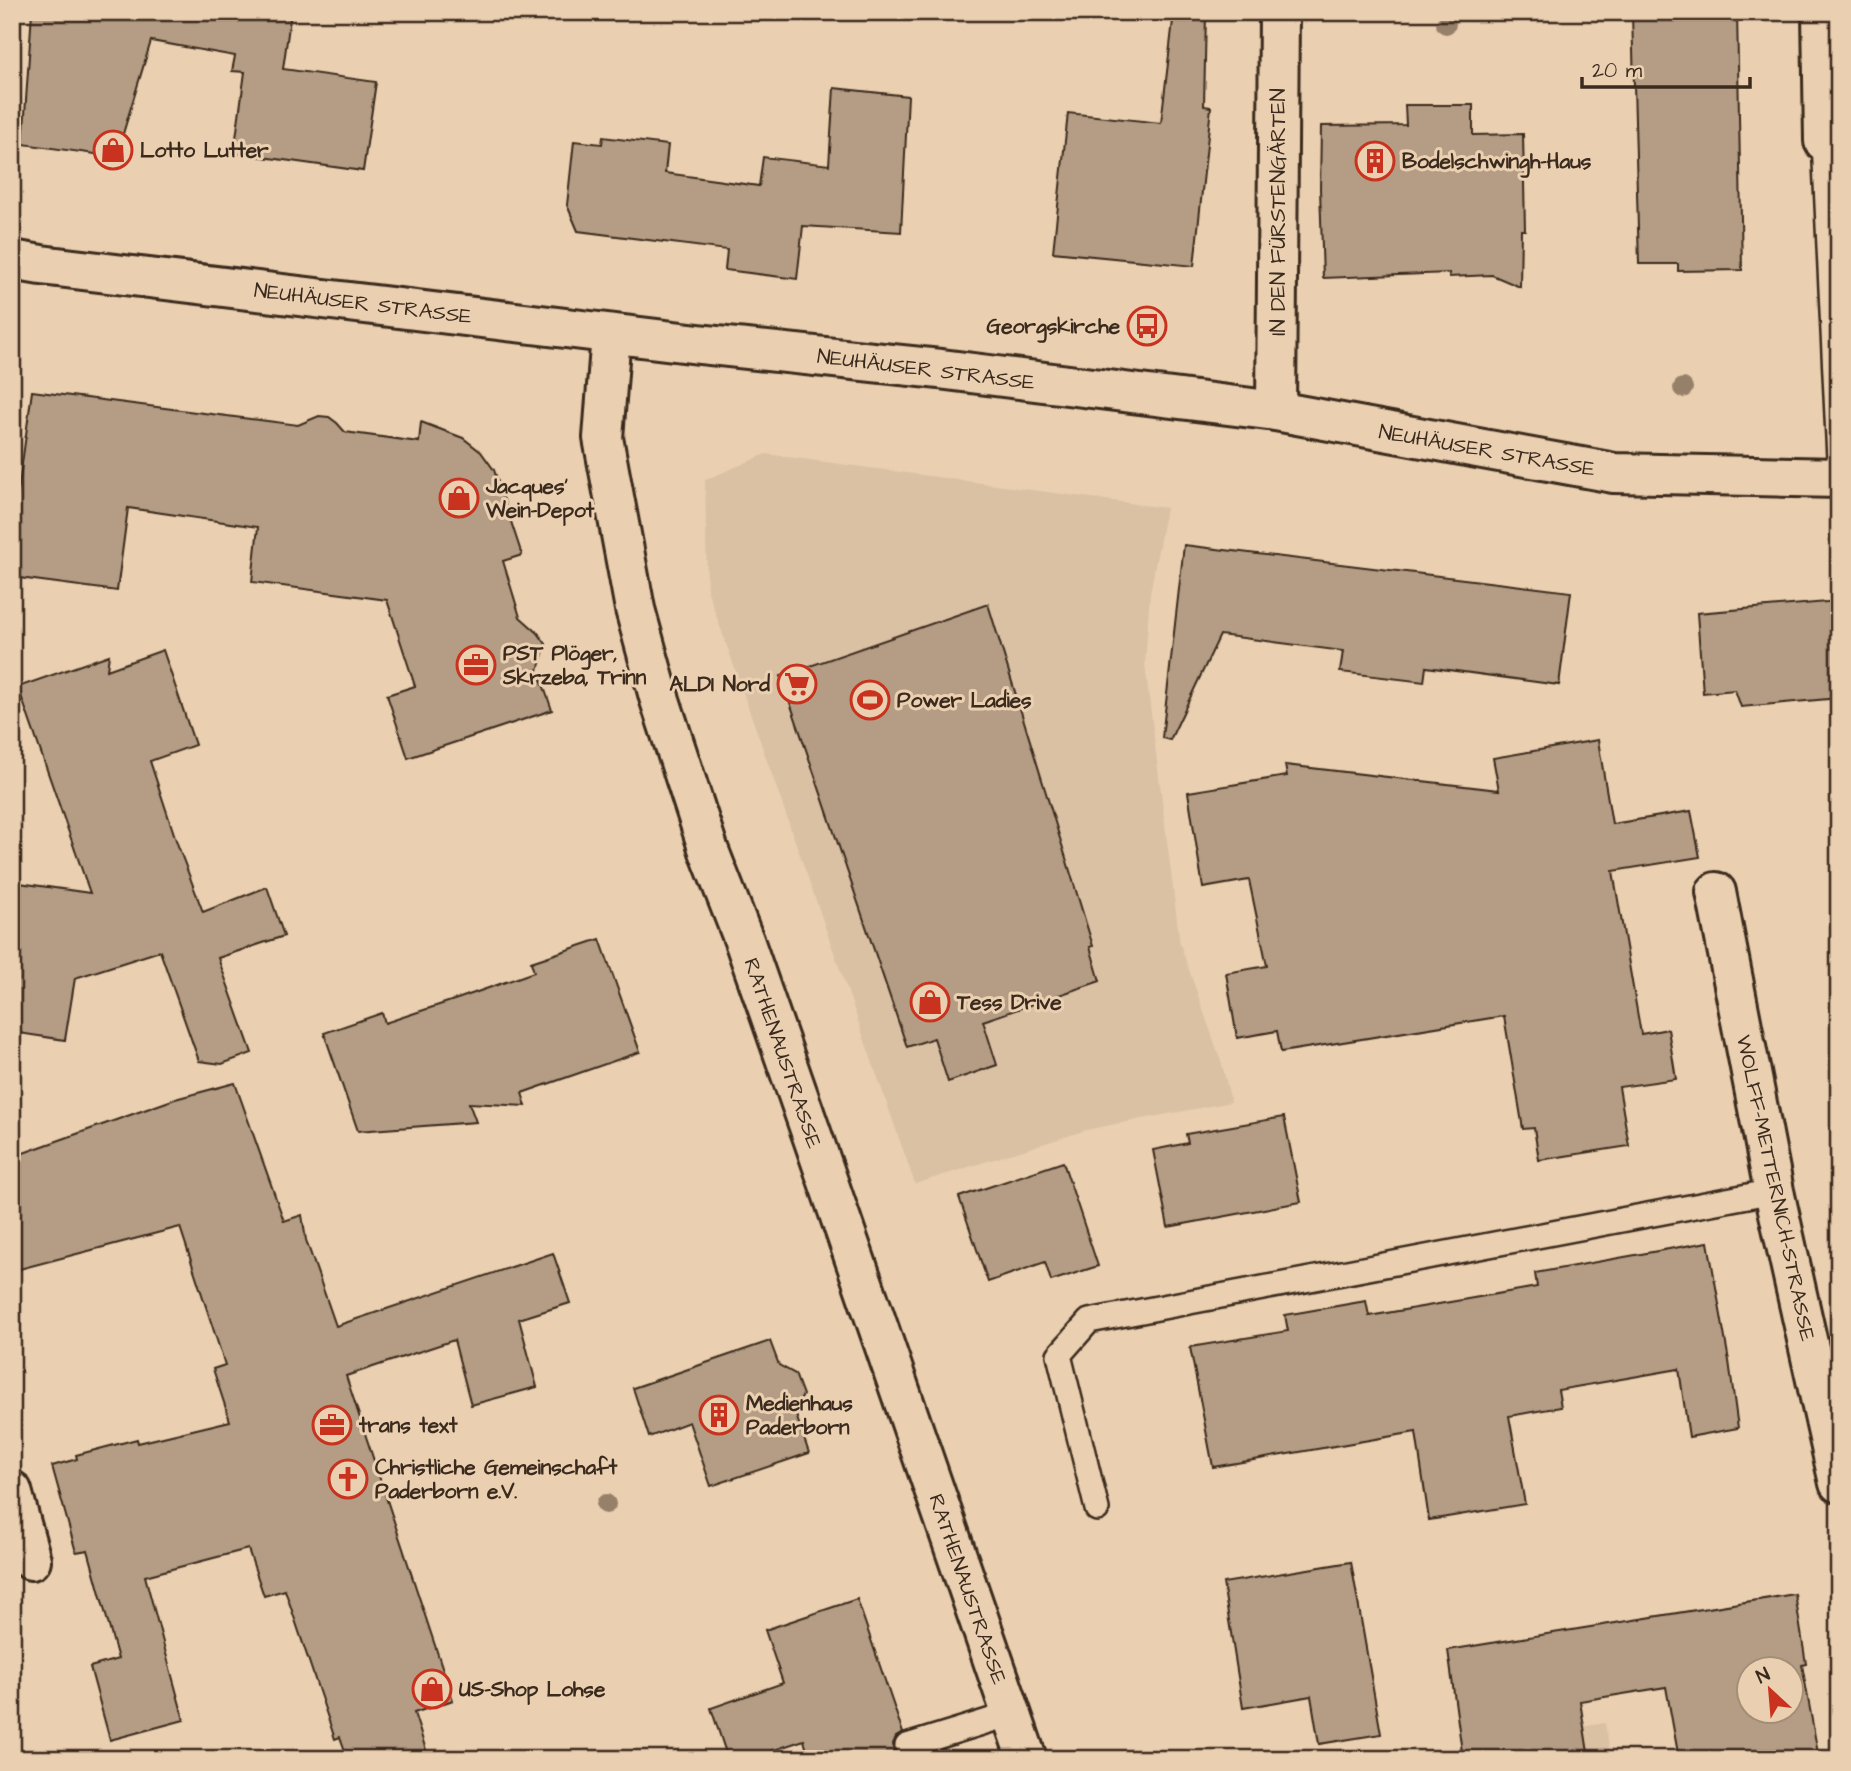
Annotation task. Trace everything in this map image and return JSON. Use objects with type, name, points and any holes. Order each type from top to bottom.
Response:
[{"type":"street","name":"IN DEN FÜRSTENGÄRTEN","points":[[1276,411],[1279,12]]},
{"type":"street","points":[[1822,12],[1824,141]]},
{"type":"street","name":"NEUHÄUSER STRASSE","points":[[12,260],[611,334],[940,369],[1276,411],[1615,473],[1839,478]]},
{"type":"street","name":"RATHENAUSTRASSE","points":[[611,334],[603,438],[635,609],[659,697],[709,851],[826,1174],[1027,1759]]},
{"type":"street","name":"WOLFF-METTERNICH-STRASSE","points":[[1716,892],[1774,1191],[1839,1483]]},
{"type":"street","points":[[12,1491],[32,1560]]},
{"type":"lane","points":[[1824,141],[1839,459]]},
{"type":"lane","points":[[1097,1509],[1059,1355],[1089,1321],[1774,1191]]},
{"type":"lane","points":[[907,1746],[1011,1714]]},
{"type":"shaded area","points":[[766,454],[1166,508],[1150,593],[1145,665],[1180,944],[1222,1064],[1231,1102],[1090,1129],[915,1184],[707,589],[705,480]]},
{"type":"shaded area","points":[[1605,1723],[1611,1759],[1386,1759]]},
{"type":"building","points":[[32,12],[291,12],[283,69],[376,82],[363,171],[234,153],[245,72],[232,71],[235,56],[151,41],[116,157],[23,144]]},
{"type":"building","points":[[1174,12],[1206,14],[1204,106],[1211,107],[1194,266],[1053,252],[1068,113],[1161,123]]},
{"type":"building","points":[[1737,12],[1742,270],[1678,271],[1678,264],[1639,264],[1632,14]]},
{"type":"building","points":[[834,88],[908,96],[901,232],[803,226],[797,279],[725,270],[727,250],[578,231],[567,205],[574,141],[602,144],[603,137],[668,145],[665,173],[759,186],[763,157],[829,165]]},
{"type":"building","points":[[1405,105],[1473,105],[1473,135],[1523,134],[1525,230],[1521,230],[1520,287],[1492,275],[1449,277],[1449,273],[1323,278],[1321,126],[1406,125]]},
{"type":"building","points":[[32,391],[298,425],[319,416],[329,417],[345,432],[419,442],[421,422],[463,438],[481,452],[494,470],[522,555],[503,561],[520,617],[546,644],[538,670],[552,710],[408,758],[387,695],[415,686],[387,600],[252,582],[258,527],[128,508],[117,591],[12,577],[12,536]]},
{"type":"building","points":[[1184,545],[1571,592],[1559,685],[1426,667],[1424,682],[1340,672],[1343,651],[1220,635],[1170,740],[1162,738]]},
{"type":"building","points":[[1839,601],[1839,698],[1741,707],[1735,690],[1703,693],[1697,613]]},
{"type":"building","points":[[988,604],[1093,946],[1090,947],[1100,981],[983,1021],[997,1065],[948,1082],[934,1038],[907,1047],[781,676]]},
{"type":"building","points":[[163,650],[195,745],[150,761],[203,912],[267,887],[284,936],[218,958],[252,1053],[222,1064],[199,1061],[160,951],[75,978],[65,1040],[12,1032],[12,882],[90,893],[18,687],[109,655],[107,670]]},
{"type":"building","points":[[1598,740],[1612,824],[1691,811],[1700,857],[1613,871],[1641,1034],[1668,1029],[1676,1079],[1619,1087],[1629,1146],[1539,1160],[1534,1128],[1523,1129],[1504,1016],[1281,1052],[1277,1031],[1237,1038],[1226,973],[1267,966],[1249,880],[1203,888],[1188,792],[1287,776],[1285,765],[1499,790],[1493,758]]},
{"type":"building","points":[[600,939],[640,1052],[522,1093],[526,1106],[469,1103],[476,1122],[358,1131],[324,1033],[382,1013],[385,1023],[460,998],[534,972],[531,962]]},
{"type":"building","points":[[235,1083],[284,1221],[302,1215],[306,1240],[336,1326],[553,1253],[570,1303],[519,1319],[537,1387],[471,1405],[454,1340],[346,1376],[453,1700],[414,1713],[429,1759],[348,1759],[340,1737],[335,1739],[285,1590],[264,1596],[248,1549],[145,1576],[184,1720],[110,1740],[90,1667],[118,1659],[88,1550],[76,1552],[52,1466],[77,1459],[76,1455],[137,1439],[138,1443],[230,1421],[213,1369],[225,1365],[180,1227],[12,1271],[12,1157],[175,1099]]},
{"type":"building","points":[[1284,1117],[1301,1202],[1168,1227],[1153,1150],[1188,1143],[1186,1134]]},
{"type":"building","points":[[1063,1162],[1098,1266],[1051,1281],[1045,1262],[988,1282],[959,1197]]},
{"type":"building","points":[[1708,1242],[1738,1428],[1689,1437],[1679,1369],[1558,1390],[1561,1407],[1509,1416],[1525,1504],[1429,1520],[1416,1432],[1213,1467],[1190,1347],[1288,1331],[1285,1315],[1366,1301],[1369,1316],[1537,1287],[1535,1273]]},
{"type":"building","name":"Medienhaus Paderborn","points":[[770,1341],[779,1365],[795,1374],[803,1395],[795,1412],[809,1453],[711,1486],[689,1422],[649,1437],[633,1388]]},
{"type":"building","points":[[1351,1562],[1381,1734],[1319,1744],[1311,1696],[1243,1708],[1223,1583]]},
{"type":"building","points":[[1795,1594],[1805,1656],[1736,1656],[1736,1726],[1806,1726],[1806,1687],[1819,1759],[1679,1759],[1666,1687],[1580,1701],[1589,1759],[1463,1759],[1448,1650]]},
{"type":"building","points":[[857,1599],[903,1733],[896,1737],[893,1744],[894,1751],[902,1759],[818,1759],[815,1749],[807,1751],[804,1740],[747,1759],[728,1759],[711,1708],[783,1683],[765,1630]]},
{"type":"place","name":"Lotto Lutter","points":[[113,150]]},
{"type":"place","name":"Bodelschwingh-Haus","points":[[1375,161]]},
{"type":"place","name":"Georgskirche","points":[[1147,326]]},
{"type":"place","name":"Jacques’ Wein-Depot","points":[[459,498]]},
{"type":"place","name":"PST Plöger, Skrzeba, Trinn","points":[[476,665]]},
{"type":"place","name":"ALDI Nord","points":[[797,684]]},
{"type":"place","name":"Power Ladies","points":[[870,700]]},
{"type":"place","name":"Tess Drive","points":[[930,1002]]},
{"type":"place","name":"Medienhaus Paderborn","points":[[719,1415]]},
{"type":"place","name":"trans text","points":[[332,1425]]},
{"type":"place","name":"Christliche Gemeinschaft Paderborn e.V.","points":[[348,1479]]},
{"type":"place","name":"US-Shop Lohse","points":[[432,1689]]}]
